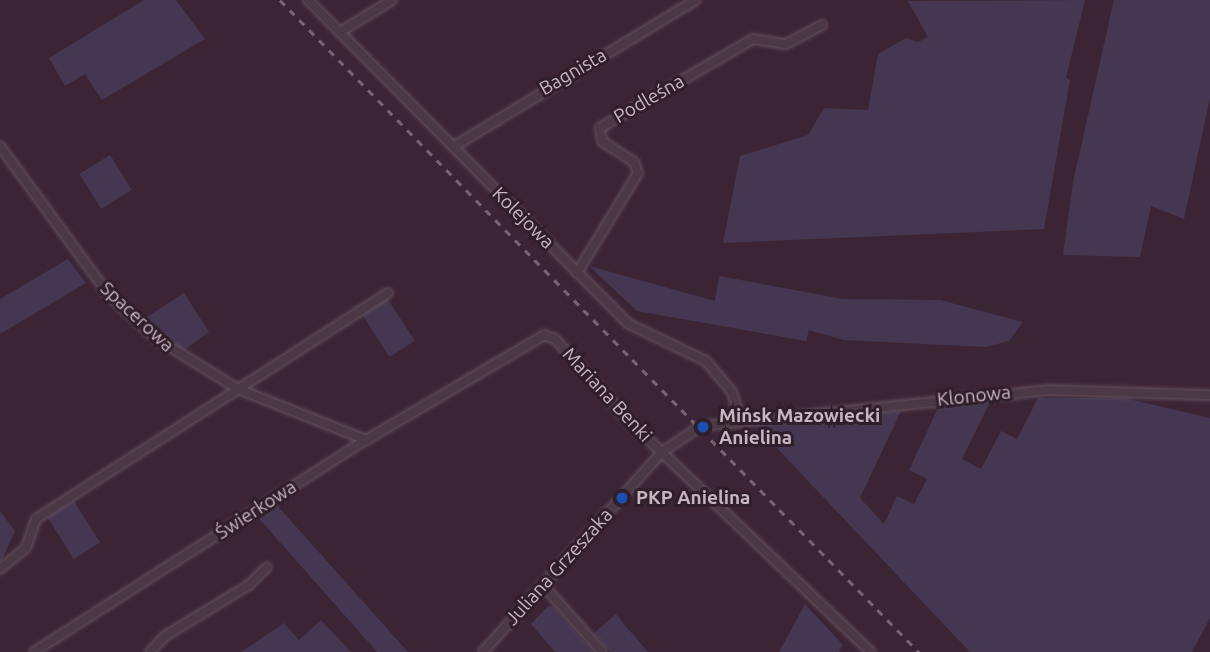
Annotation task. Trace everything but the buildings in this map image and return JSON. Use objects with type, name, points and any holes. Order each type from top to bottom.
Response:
[{"type":"street","name":"Kolejowa","points":[[308,0],[577,273],[638,331],[706,361],[732,392],[740,419]]},
{"type":"street","points":[[340,32],[392,0]]},
{"type":"street","name":"Bagnista","points":[[453,147],[695,0]]},
{"type":"street","name":"Podleśna","points":[[577,273],[635,184],[637,167],[603,141],[600,128],[753,39],[765,38],[780,45],[822,25]]},
{"type":"street","name":"Spacerowa","points":[[0,146],[109,295],[173,351],[238,388],[366,440]]},
{"type":"street","points":[[0,569],[26,548],[36,519],[388,293]]},
{"type":"street","name":"Mariana Benki","points":[[478,371],[539,336],[550,336],[662,452]]},
{"type":"street","name":"Świerkowa","points":[[34,652],[478,371]]},
{"type":"street","name":"Klonowa","points":[[740,419],[1047,390],[1210,395]]},
{"type":"street","name":"Juliana Grzeszaka","points":[[483,652],[662,452],[701,426],[740,419]]},
{"type":"street","points":[[662,452],[871,652]]},
{"type":"street","points":[[150,652],[165,636],[249,585],[267,567]]},
{"type":"street","points":[[542,585],[602,652]]},
{"type":"shaded area","points":[[144,0],[176,0],[205,39],[102,100],[85,74],[65,86],[49,58]]},
{"type":"shaded area","points":[[1085,0],[1066,78],[1070,80],[1044,229],[723,243],[740,156],[808,135],[824,108],[868,110],[878,54],[906,38],[918,42],[928,37],[908,1]]},
{"type":"shaded area","points":[[1114,0],[1210,0],[1210,98],[1184,219],[1151,206],[1140,257],[1063,255],[1073,182]]},
{"type":"shaded area","points":[[110,155],[132,190],[101,209],[79,174]]},
{"type":"shaded area","points":[[68,259],[86,283],[0,334],[0,299]]},
{"type":"shaded area","points":[[589,266],[715,301],[719,276],[843,299],[940,300],[1023,322],[1009,341],[986,347],[844,340],[809,330],[806,341],[637,311]]},
{"type":"shaded area","points":[[184,293],[209,332],[181,352],[142,320]]},
{"type":"shaded area","points":[[387,298],[415,341],[390,357],[362,314]]},
{"type":"shaded area","points":[[1038,398],[1124,398],[1210,418],[1210,618],[1192,652],[970,652],[756,426],[901,411],[860,498],[884,524],[897,496],[914,504],[927,479],[909,470],[938,408],[990,402],[962,459],[981,469],[1001,431],[1017,439]]},
{"type":"shaded area","points":[[74,501],[100,543],[74,559],[48,517]]},
{"type":"shaded area","points":[[275,503],[408,652],[377,652],[255,514]]},
{"type":"shaded area","points":[[0,511],[15,531],[0,564]]},
{"type":"shaded area","points":[[805,604],[843,645],[839,652],[779,652]]},
{"type":"shaded area","points":[[548,606],[553,606],[593,652],[555,652],[531,624]]},
{"type":"shaded area","points":[[616,614],[648,652],[610,652],[594,633]]},
{"type":"shaded area","points":[[321,620],[351,652],[241,652],[284,623],[299,640]]},
{"type":"railway","points":[[280,0],[919,652]]},
{"type":"place","name":"Mińsk Mazowiecki Anielina","points":[[703,427]]},
{"type":"place","name":"PKP Anielina","points":[[622,498]]}]
